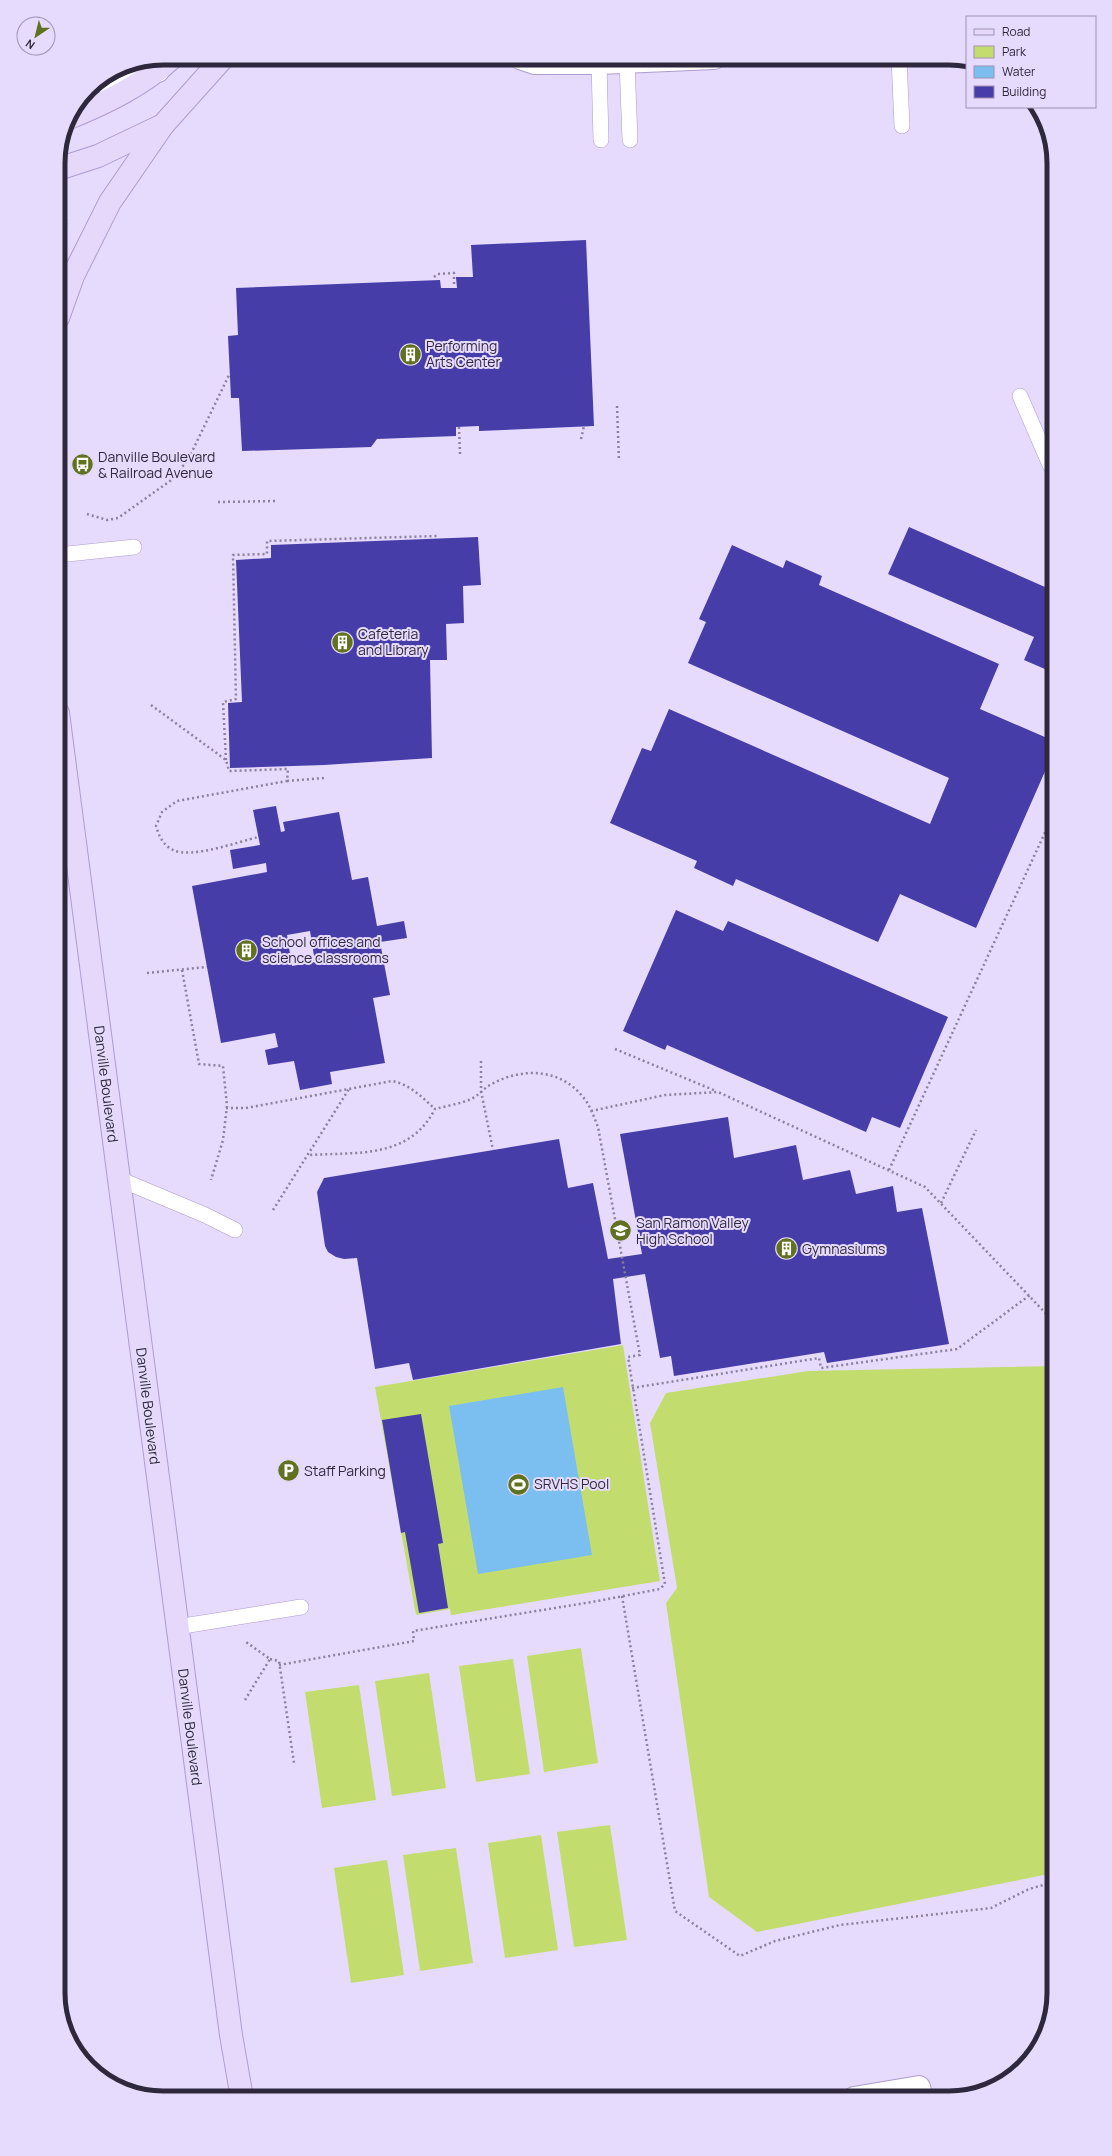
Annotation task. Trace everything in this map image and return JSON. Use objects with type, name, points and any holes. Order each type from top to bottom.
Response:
[{"type":"main road","points":[[79,113],[120,95],[165,65]]},
{"type":"main road","points":[[65,298],[73,276],[110,202],[163,125],[217,65]]},
{"type":"main road","points":[[65,167],[98,156],[163,125]]},
{"type":"main road","name":"Danville Boulevard","points":[[65,766],[230,2027],[241,2091]]},
{"type":"street","points":[[116,77],[165,65]]},
{"type":"street","points":[[895,2091],[918,2087],[919,2091]]},
{"type":"lane","points":[[599,65],[601,140]]},
{"type":"lane","points":[[627,65],[630,140]]},
{"type":"lane","points":[[899,65],[902,126]]},
{"type":"lane","points":[[1020,396],[1047,458]]},
{"type":"lane","points":[[65,554],[134,547]]},
{"type":"lane","points":[[119,1179],[206,1215],[235,1230]]},
{"type":"lane","points":[[178,1627],[301,1607]]},
{"type":"path","points":[[65,218],[72,228]]},
{"type":"path","points":[[434,277],[438,274],[454,273],[454,288]]},
{"type":"path","points":[[87,514],[107,520],[118,518],[170,481],[188,460],[230,373]]},
{"type":"path","points":[[616,406],[619,461]]},
{"type":"path","points":[[581,439],[584,426]]},
{"type":"path","points":[[459,427],[460,454]]},
{"type":"path","points":[[218,502],[277,501]]},
{"type":"path","points":[[287,781],[288,769],[229,771],[226,760],[223,702],[236,699],[233,555],[267,554],[267,541],[438,536]]},
{"type":"path","points":[[151,705],[226,760]]},
{"type":"path","points":[[258,837],[193,853],[174,851],[160,840],[156,826],[162,812],[177,801],[287,781],[324,778]]},
{"type":"path","points":[[889,1170],[1047,828]]},
{"type":"path","points":[[147,974],[207,967]]},
{"type":"path","points":[[182,970],[199,1064],[223,1066],[226,1108],[223,1140],[211,1180]]},
{"type":"path","points":[[615,1049],[718,1092],[925,1187],[1047,1314]]},
{"type":"path","points":[[481,1061],[481,1091],[493,1150]]},
{"type":"path","points":[[279,1665],[414,1642],[413,1631],[660,1589],[665,1584],[628,1357],[640,1355],[598,1127],[585,1098],[576,1088],[560,1077],[532,1072],[506,1078],[490,1084],[471,1099],[435,1109],[428,1123],[407,1142],[378,1151],[309,1155]]},
{"type":"path","points":[[226,1108],[246,1108],[380,1082],[400,1083],[417,1093],[435,1109]]},
{"type":"path","points":[[273,1210],[350,1088]]},
{"type":"path","points":[[591,1111],[665,1095],[718,1092]]},
{"type":"path","points":[[941,1204],[976,1130]]},
{"type":"path","points":[[632,1388],[819,1358],[822,1368],[957,1349],[1030,1295]]},
{"type":"path","points":[[622,1596],[675,1912],[740,1956],[775,1940],[840,1925],[991,1908],[1029,1889],[1047,1884]]},
{"type":"path","points":[[242,1638],[270,1659],[279,1661],[294,1763]]},
{"type":"path","points":[[245,1700],[270,1659]]},
{"type":"green space","name":"SRVHS Pool","points":[[623,1345],[660,1581],[451,1615],[450,1609],[416,1615],[375,1387]]},
{"type":"green space","points":[[1047,1366],[1047,1874],[757,1932],[709,1897],[666,1603],[677,1588],[650,1423],[666,1393],[808,1371]]},
{"type":"green space","points":[[581,1648],[598,1763],[544,1772],[527,1656]]},
{"type":"green space","points":[[513,1659],[530,1774],[476,1782],[459,1666]]},
{"type":"green space","points":[[429,1673],[446,1788],[392,1796],[375,1681]]},
{"type":"green space","points":[[359,1685],[376,1800],[322,1808],[305,1692]]},
{"type":"green space","points":[[610,1825],[627,1940],[574,1947],[557,1832]]},
{"type":"green space","points":[[541,1835],[558,1950],[505,1958],[488,1843]]},
{"type":"green space","points":[[456,1848],[473,1963],[420,1971],[403,1855]]},
{"type":"green space","points":[[387,1860],[404,1975],[351,1983],[334,1868]]},
{"type":"water","points":[[563,1387],[592,1555],[478,1574],[449,1406]]},
{"type":"building","name":"Performing Arts Center","points":[[586,240],[594,426],[479,431],[479,426],[456,427],[456,436],[377,439],[371,447],[242,451],[239,398],[231,398],[228,336],[238,335],[236,288],[440,280],[441,288],[457,288],[456,277],[473,277],[471,245]]},
{"type":"building","points":[[909,527],[1047,588],[1047,670],[1024,660],[1034,637],[888,574]]},
{"type":"building","name":"Cafeteria and Library","points":[[478,537],[481,585],[463,586],[464,623],[446,624],[447,660],[430,660],[432,758],[324,765],[230,768],[228,703],[242,702],[236,560],[271,558],[271,545]]},
{"type":"building","points":[[732,545],[783,568],[786,560],[822,576],[819,585],[999,664],[980,709],[1047,738],[1047,767],[976,928],[900,894],[878,942],[736,879],[733,886],[694,868],[697,861],[610,823],[642,748],[651,751],[669,709],[930,824],[949,778],[688,663],[706,622],[699,619]]},
{"type":"building","name":"School offices and science classrooms","points":[[276,806],[281,832],[285,831],[283,822],[339,812],[352,880],[368,877],[377,926],[404,921],[407,938],[380,942],[390,995],[373,998],[385,1063],[330,1072],[332,1084],[300,1090],[294,1061],[268,1065],[265,1050],[278,1047],[275,1033],[221,1043],[192,886],[267,872],[266,863],[233,869],[230,850],[260,845],[253,810]],"holes":[[[310,931],[315,962],[292,966],[287,935]]]},
{"type":"building","points":[[676,910],[723,931],[728,921],[948,1017],[900,1128],[872,1117],[866,1132],[667,1045],[665,1050],[623,1031]]},
{"type":"building","name":"Gymnasiums","points":[[728,1117],[734,1158],[796,1145],[803,1180],[850,1170],[856,1194],[893,1186],[897,1212],[922,1208],[949,1344],[827,1363],[824,1352],[674,1376],[671,1356],[660,1358],[645,1274],[613,1279],[621,1344],[413,1380],[409,1363],[375,1369],[357,1258],[344,1259],[336,1257],[328,1252],[325,1246],[317,1192],[324,1178],[559,1139],[568,1188],[593,1183],[608,1259],[642,1254],[620,1134]]},
{"type":"building","points":[[421,1414],[443,1543],[438,1544],[448,1608],[419,1613],[405,1532],[401,1533],[382,1420]]},
{"type":"place","name":"Performing Arts Center","points":[[410,354]]},
{"type":"place","name":"Danville Boulevard & Railroad Avenue","points":[[83,465]]},
{"type":"place","name":"Cafeteria and Library","points":[[343,642]]},
{"type":"place","name":"School offices and science classrooms","points":[[247,950]]},
{"type":"place","name":"San Ramon Valley High School","points":[[621,1231]]},
{"type":"place","name":"Gymnasiums","points":[[786,1249]]},
{"type":"place","name":"Staff Parking","points":[[288,1471]]},
{"type":"place","name":"SRVHS Pool","points":[[519,1484]]}]
